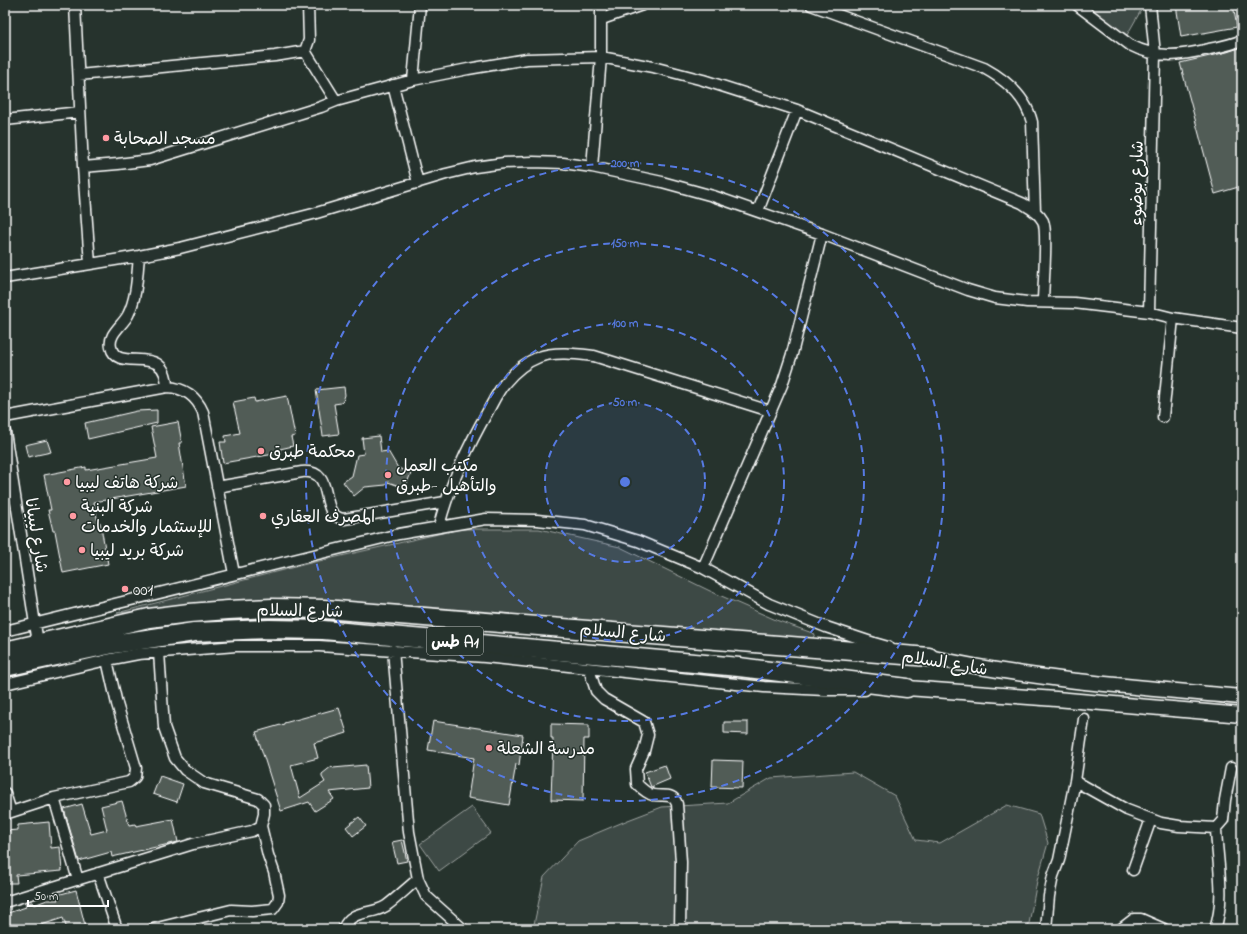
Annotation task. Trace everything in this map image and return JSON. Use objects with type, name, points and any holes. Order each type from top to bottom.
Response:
[{"type":"highway","name":"شارع السلام","points":[[5,651],[149,618],[189,613],[264,608],[324,609],[929,657]]},
{"type":"highway","name":"شارع السلام","points":[[5,667],[113,644],[194,632],[242,630],[316,630],[738,667],[907,688]]},
{"type":"main road","name":"شارع السلام","points":[[929,657],[981,668],[1058,679],[1242,697]]},
{"type":"main road","name":"شارع السلام","points":[[907,688],[1242,715]]},
{"type":"street","points":[[76,5],[80,112],[90,264]]},
{"type":"street","points":[[308,5],[308,40],[305,51],[336,101]]},
{"type":"street","points":[[413,80],[420,5]]},
{"type":"street","points":[[592,167],[601,57],[601,5]]},
{"type":"street","points":[[602,19],[642,5]]},
{"type":"street","points":[[811,5],[984,68],[1009,85],[1026,106],[1032,122],[1035,212]]},
{"type":"street","points":[[1077,5],[1130,45],[1139,50],[1155,54],[1177,56],[1232,44],[1242,40]]},
{"type":"street","name":"شارع بوضوء","points":[[1150,5],[1155,54],[1150,312]]},
{"type":"street","points":[[79,75],[275,56],[305,51]]},
{"type":"street","points":[[83,167],[150,160],[336,101],[413,80],[527,59],[601,57],[652,67],[703,80],[797,110],[1014,199],[1035,212],[1044,223],[1043,302]]},
{"type":"street","points":[[393,85],[418,183]]},
{"type":"street","points":[[758,211],[797,110]]},
{"type":"street","points":[[5,120],[80,112]]},
{"type":"street","points":[[5,278],[139,256],[213,240],[314,214],[446,174],[475,167],[533,162],[563,163],[592,167],[662,182],[713,196],[822,234],[982,295],[1011,301],[1074,303],[1150,312],[1173,318],[1242,328]]},
{"type":"street","points":[[703,568],[782,385],[792,354],[822,234]]},
{"type":"street","points":[[139,256],[133,300],[127,317],[113,334],[111,348],[114,354],[126,360],[154,361],[165,372],[168,387]]},
{"type":"street","points":[[1163,417],[1173,318]]},
{"type":"street","points":[[439,526],[445,502],[463,458],[499,391],[513,374],[530,361],[540,356],[567,354],[594,356],[770,411]]},
{"type":"street","points":[[5,417],[168,387],[184,390],[190,394],[200,405],[203,412],[234,574]]},
{"type":"street","name":"شارع ليبيانا","points":[[5,432],[38,643]]},
{"type":"street","points":[[217,487],[302,472],[311,472],[318,476],[323,482],[330,512],[335,516],[344,519],[445,502]]},
{"type":"street","points":[[5,631],[400,534],[486,519],[537,520],[585,525],[638,541],[703,568],[769,604],[826,627],[874,643],[929,657]]},
{"type":"street","points":[[5,684],[138,654],[236,646],[319,646],[485,657],[787,689],[855,690],[907,688]]},
{"type":"street","points":[[393,650],[409,832],[418,879],[426,896],[463,929]]},
{"type":"street","points":[[153,929],[231,910],[252,911],[273,909],[278,902],[279,895],[261,826],[264,814],[264,805],[258,799],[204,783],[185,770],[175,758],[164,727],[159,652]]},
{"type":"street","points":[[5,793],[8,813],[54,798],[129,782],[135,777],[136,768],[117,704],[107,660]]},
{"type":"street","points":[[589,669],[596,691],[604,699],[644,722],[648,735],[644,751],[636,769],[637,784],[652,795],[671,796],[676,799],[681,862],[680,929]]},
{"type":"street","points":[[1046,929],[1049,896],[1053,876],[1059,860],[1075,781],[1084,719]]},
{"type":"street","points":[[1215,929],[1218,919],[1220,888],[1216,828],[1223,820],[1231,768]]},
{"type":"street","points":[[1075,781],[1127,810],[1161,823],[1179,826],[1216,828]]},
{"type":"street","points":[[54,798],[78,880]]},
{"type":"street","points":[[1133,870],[1151,819]]},
{"type":"street","points":[[5,902],[78,880],[98,872],[193,844],[252,831],[261,826]]},
{"type":"street","points":[[98,872],[117,929]]},
{"type":"street","points":[[343,929],[348,920],[357,914],[384,907],[418,879]]},
{"type":"street","points":[[1121,929],[1134,919],[1141,919],[1164,929]]},
{"type":"shaded area","points":[[1074,5],[1144,5],[1123,42]]},
{"type":"shaded area","points":[[460,529],[539,529],[620,547],[710,591],[776,620],[815,634],[809,645],[510,616],[283,598],[117,613],[306,564]]},
{"type":"shaded area","points":[[853,772],[895,796],[916,840],[940,843],[1007,805],[1039,814],[1048,843],[1037,881],[1028,929],[533,929],[544,877],[578,841],[662,807],[728,803],[771,778]]},
{"type":"shaded area","points":[[472,807],[491,833],[439,871],[420,844]]},
{"type":"building","points":[[1176,5],[1233,5],[1237,27],[1181,37]]},
{"type":"building","points":[[1242,47],[1242,186],[1215,194],[1180,63]]},
{"type":"building","points":[[344,387],[345,395],[343,401],[341,403],[334,404],[339,434],[323,436],[316,390]]},
{"type":"building","points":[[287,396],[295,436],[291,437],[293,446],[280,449],[280,453],[223,463],[220,442],[226,442],[225,436],[240,433],[233,402],[254,398],[255,402]]},
{"type":"building","points":[[157,410],[157,423],[88,439],[85,423],[137,411]]},
{"type":"building","points":[[178,422],[182,443],[179,443],[186,486],[94,502],[98,523],[100,522],[108,564],[63,573],[55,531],[53,531],[48,510],[51,510],[44,475],[86,467],[86,470],[157,458],[151,427]]},
{"type":"building","points":[[379,436],[381,452],[388,451],[398,468],[411,473],[405,488],[388,482],[386,485],[365,487],[354,496],[343,482],[352,476],[357,455],[364,454],[362,438]]},
{"type":"building","points":[[47,440],[51,452],[28,457],[25,445]]},
{"type":"building","points":[[339,708],[347,733],[314,743],[318,758],[291,765],[300,798],[325,782],[322,774],[332,766],[333,768],[366,765],[368,788],[329,792],[334,799],[315,811],[309,802],[281,811],[256,732]]},
{"type":"building","points":[[433,721],[523,735],[519,765],[516,764],[509,805],[468,798],[474,758],[428,750]]},
{"type":"building","points":[[724,722],[748,722],[748,734],[724,733]]},
{"type":"building","points":[[551,724],[589,725],[589,739],[584,739],[583,801],[551,800],[553,738],[551,738]]},
{"type":"building","points":[[713,760],[743,761],[742,788],[712,787]]},
{"type":"building","points":[[665,765],[670,779],[651,787],[645,772]]},
{"type":"building","points":[[160,776],[183,784],[177,802],[153,794]]},
{"type":"building","points":[[122,801],[129,825],[135,824],[136,826],[173,819],[178,842],[112,857],[111,852],[79,861],[64,809],[82,804],[91,834],[107,830],[101,806]]},
{"type":"building","points":[[359,817],[366,826],[353,836],[346,827]]},
{"type":"building","points":[[49,822],[51,848],[60,847],[62,871],[16,875],[17,883],[5,883],[5,831],[18,830],[18,825]]},
{"type":"building","points":[[402,840],[407,861],[397,863],[392,842]]},
{"type":"building","points":[[76,890],[86,929],[67,929],[63,918],[29,929],[5,929],[5,914],[26,907],[25,904],[32,902],[34,905],[47,900],[58,900],[57,895]]},
{"type":"place","name":"مسجد الصحابة","points":[[106,138]]},
{"type":"place","name":"محكمة طبرق","points":[[261,451]]},
{"type":"place","name":"مكتب العمل والتأهيل -طبرق","points":[[388,475]]},
{"type":"place","name":"شركة هاتف ليبيا","points":[[67,482]]},
{"type":"place","name":"شركة البنية للإستثمار والخدمات","points":[[73,516]]},
{"type":"place","name":"المصرف العقاري","points":[[263,516]]},
{"type":"place","name":"شركة بريد ليبيا","points":[[82,550]]},
{"type":"place","name":"001","points":[[125,589]]},
{"type":"place","name":"مدرسة الشعلة","points":[[489,748]]}]
